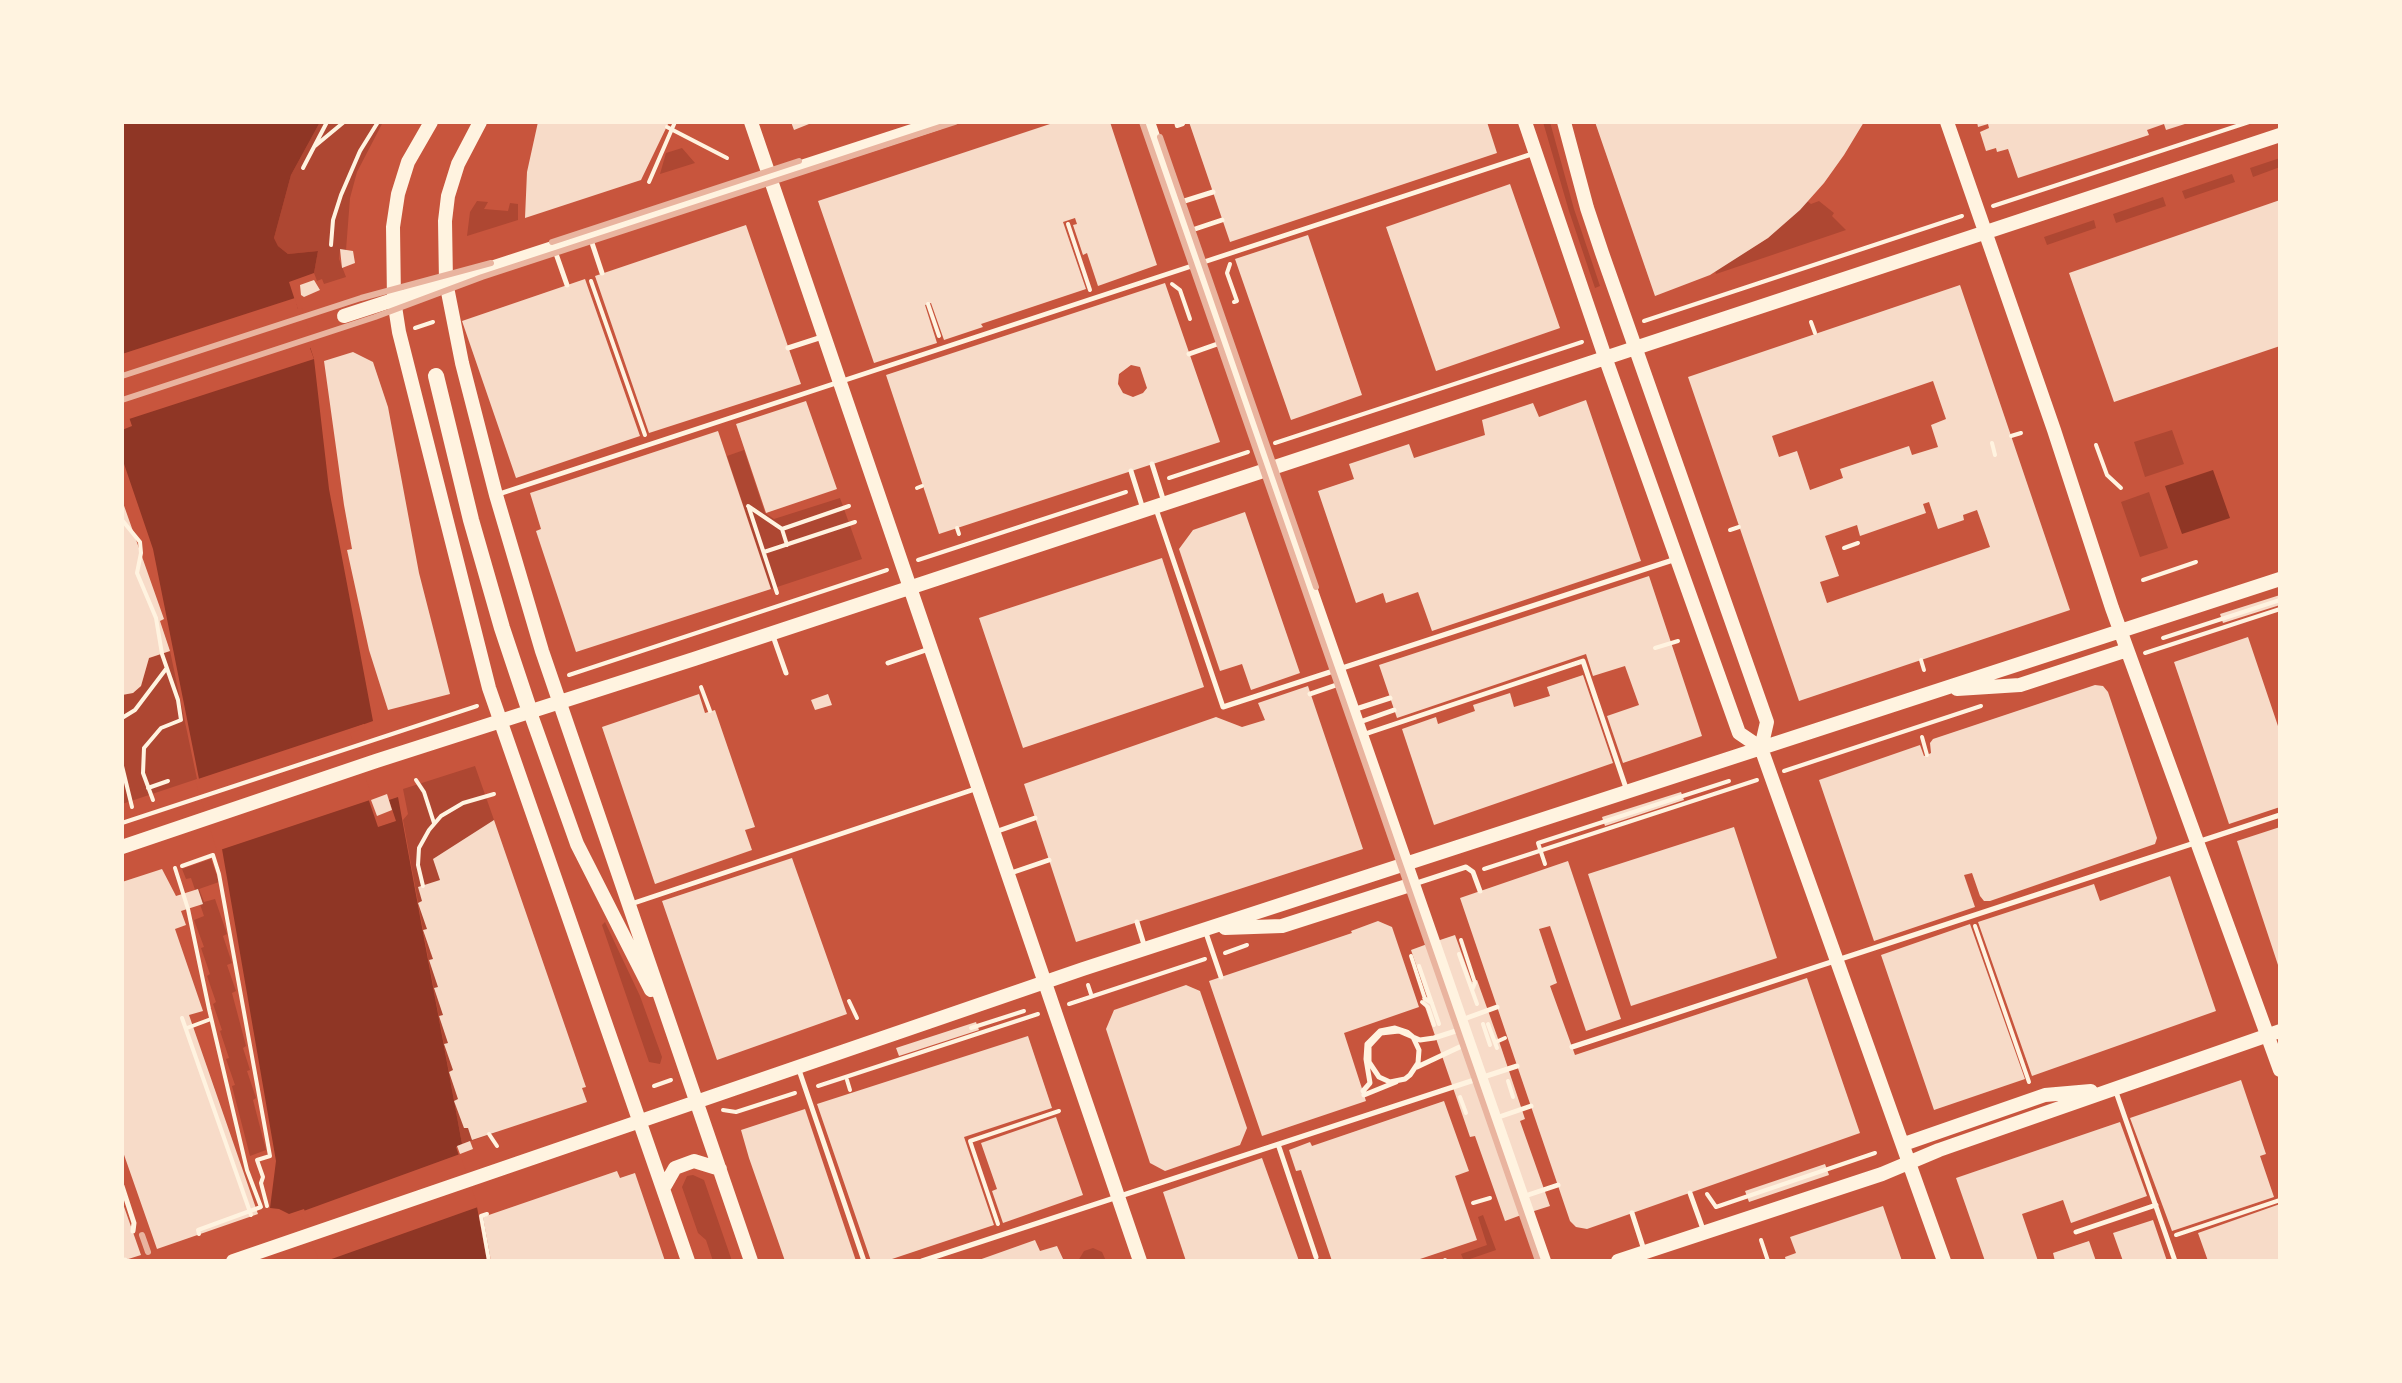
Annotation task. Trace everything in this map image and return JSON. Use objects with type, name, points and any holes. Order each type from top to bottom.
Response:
[{"type":"highway","points":[[436,376],[471,520],[530,712]]},
{"type":"main road","points":[[431,122],[408,162],[398,194],[393,227],[394,300],[399,332],[481,663],[688,1261]]},
{"type":"main road","points":[[480,122],[458,164],[448,196],[445,221],[446,282],[458,348],[496,495],[552,681],[751,1261]]},
{"type":"main road","points":[[751,122],[1140,1261]]},
{"type":"main road","points":[[344,316],[940,122]]},
{"type":"main road","points":[[1148,122],[1544,1261]]},
{"type":"main road","points":[[1525,122],[1597,336],[1739,733],[1761,748]]},
{"type":"main road","points":[[1564,122],[1587,208],[1767,722],[1761,748],[1944,1261]]},
{"type":"main road","points":[[1947,122],[2128,654],[2197,842],[2274,1033],[2280,1070]]},
{"type":"main road","points":[[122,847],[2280,135]]},
{"type":"main road","points":[[233,1261],[1205,929],[2280,579]]},
{"type":"main road","points":[[1935,691],[2020,685],[2128,654]]},
{"type":"main road","points":[[530,712],[577,844],[673,1033]]},
{"type":"main road","points":[[1205,929],[1282,926],[1413,884]]},
{"type":"main road","points":[[1618,1261],[2274,1033]]},
{"type":"main road","points":[[1904,1144],[2045,1095],[2115,1088]]},
{"type":"main road","points":[[663,1189],[675,1168],[694,1161],[720,1169]]},
{"type":"lane","points":[[496,495],[1536,153]]},
{"type":"lane","points":[[1177,204],[1213,192]]},
{"type":"lane","points":[[1186,232],[1222,220]]},
{"type":"lane","points":[[590,236],[602,273]]},
{"type":"lane","points":[[554,248],[567,285]]},
{"type":"lane","points":[[788,348],[824,336]]},
{"type":"lane","points":[[1189,354],[1224,341]]},
{"type":"lane","points":[[1152,464],[1158,482],[1154,507]]},
{"type":"lane","points":[[1131,471],[1137,489],[1154,507],[1223,707],[1341,676],[1677,559]]},
{"type":"lane","points":[[772,632],[786,673]]},
{"type":"lane","points":[[888,663],[930,649]]},
{"type":"lane","points":[[1357,723],[1583,661],[1627,792]]},
{"type":"lane","points":[[1310,694],[1341,676]]},
{"type":"lane","points":[[1357,723],[1390,698]]},
{"type":"lane","points":[[1357,723],[1394,710]]},
{"type":"lane","points":[[630,904],[978,788]]},
{"type":"lane","points":[[1572,1047],[2280,815]]},
{"type":"lane","points":[[993,832],[1035,818]]},
{"type":"lane","points":[[1007,874],[1049,860]]},
{"type":"lane","points":[[1413,884],[1466,867],[1473,872],[1480,891]]},
{"type":"lane","points":[[1137,922],[1145,949]]},
{"type":"lane","points":[[1205,929],[1221,977]]},
{"type":"lane","points":[[1469,1044],[1429,1059],[1392,1085],[1364,1093],[1370,1083],[1367,1044],[1380,1031],[1395,1028],[1407,1032],[1413,1037],[1418,1044],[1420,1056],[1415,1070],[1405,1079],[1390,1082],[1379,1077],[1369,1062],[1369,1046],[1381,1033],[1399,1031],[1409,1035],[1420,1040],[1434,1038],[1497,1007]]},
{"type":"lane","points":[[798,1066],[864,1261]]},
{"type":"lane","points":[[922,1261],[1517,1066]]},
{"type":"lane","points":[[2115,1088],[2175,1261]]},
{"type":"lane","points":[[1495,1118],[1531,1106]]},
{"type":"lane","points":[[1278,1144],[1316,1257]]},
{"type":"lane","points":[[1522,1196],[1558,1185]]},
{"type":"lane","points":[[122,1186],[134,1223],[133,1231]]},
{"type":"lane","points":[[1690,1193],[1704,1233]]},
{"type":"lane","points":[[2076,1232],[2156,1205]]},
{"type":"lane","points":[[1632,1213],[1644,1252]]},
{"type":"path","points":[[303,168],[327,122]]},
{"type":"path","points":[[313,147],[344,122]]},
{"type":"path","points":[[331,245],[333,220],[341,195],[360,151],[378,122]]},
{"type":"path","points":[[649,182],[669,128],[675,122]]},
{"type":"path","points":[[1176,122],[1177,126],[1183,124]]},
{"type":"path","points":[[1628,326],[2249,122]]},
{"type":"path","points":[[669,128],[727,158]]},
{"type":"path","points":[[1068,224],[1093,298]]},
{"type":"path","points":[[588,271],[648,444]]},
{"type":"path","points":[[1227,273],[1237,301],[1234,302]]},
{"type":"path","points":[[1172,284],[1180,290],[1190,319]]},
{"type":"path","points":[[928,304],[943,348]]},
{"type":"path","points":[[415,328],[433,322]]},
{"type":"path","points":[[1811,322],[1815,333]]},
{"type":"path","points":[[1158,482],[1597,336]]},
{"type":"path","points":[[2011,436],[2021,433]]},
{"type":"path","points":[[1992,443],[1995,455]]},
{"type":"path","points":[[2096,445],[2107,475],[2121,488]]},
{"type":"path","points":[[552,681],[1137,489]]},
{"type":"path","points":[[777,593],[748,506],[782,529],[787,545]]},
{"type":"path","points":[[782,529],[849,506]]},
{"type":"path","points":[[122,520],[140,542],[137,573],[156,618],[166,669],[178,700],[181,720],[161,728],[144,748],[142,763],[153,800]]},
{"type":"path","points":[[764,552],[855,522]]},
{"type":"path","points":[[1730,530],[1739,527]]},
{"type":"path","points":[[1844,548],[1858,543]]},
{"type":"path","points":[[2143,580],[2196,562]]},
{"type":"path","points":[[2163,638],[2280,600]]},
{"type":"path","points":[[2128,654],[2280,609]]},
{"type":"path","points":[[1655,648],[1678,641]]},
{"type":"path","points":[[1921,660],[1924,670]]},
{"type":"path","points":[[122,718],[135,710],[166,669]]},
{"type":"path","points":[[701,687],[710,711]]},
{"type":"path","points":[[122,823],[493,701]]},
{"type":"path","points":[[1473,872],[1988,703]]},
{"type":"path","points":[[1922,737],[1927,755]]},
{"type":"path","points":[[1803,753],[1805,761]]},
{"type":"path","points":[[122,766],[132,807]]},
{"type":"path","points":[[416,780],[424,792],[434,823]]},
{"type":"path","points":[[148,788],[168,781]]},
{"type":"path","points":[[1545,864],[1538,843],[1729,781]]},
{"type":"path","points":[[423,886],[418,865],[419,848],[434,823],[463,803],[494,794]]},
{"type":"path","points":[[182,866],[213,855],[215,860],[270,1156],[257,1160],[267,1206]]},
{"type":"path","points":[[175,868],[247,1170],[261,1207],[198,1230],[199,1234]]},
{"type":"path","points":[[1972,916],[2029,1082]]},
{"type":"path","points":[[1459,954],[1471,987],[1475,983],[1461,940]]},
{"type":"path","points":[[696,1101],[732,1113],[1259,942]]},
{"type":"path","points":[[1411,956],[1425,999],[1431,1000],[1419,966]]},
{"type":"path","points":[[1088,985],[1091,994]]},
{"type":"path","points":[[849,1001],[857,1018]]},
{"type":"path","points":[[1422,1002],[1428,1007],[1435,1028]]},
{"type":"path","points":[[1022,1007],[1025,1015]]},
{"type":"path","points":[[1486,1017],[1498,1048],[1496,1041],[1505,1038]]},
{"type":"path","points":[[182,1018],[250,1213]]},
{"type":"path","points":[[186,1028],[211,1019]]},
{"type":"path","points":[[1506,1075],[1513,1097]]},
{"type":"path","points":[[654,1086],[671,1080]]},
{"type":"path","points":[[847,1080],[850,1090]]},
{"type":"path","points":[[1458,1092],[1466,1113]]},
{"type":"path","points":[[1001,1234],[970,1141],[1059,1111]]},
{"type":"path","points":[[489,1134],[497,1146]]},
{"type":"path","points":[[1707,1194],[1716,1207],[1875,1153]]},
{"type":"path","points":[[1473,1203],[1490,1198]]},
{"type":"path","points":[[2167,1238],[2280,1200]]},
{"type":"path","points":[[487,1214],[481,1216],[489,1261]]},
{"type":"path","points":[[1761,1240],[1768,1261]]},
{"type":"shaded area","points":[[122,122],[320,122],[291,175],[274,238],[288,254],[318,251],[314,273],[289,282],[314,359],[329,489],[373,721],[345,731],[378,827],[396,821],[389,800],[398,797],[462,1144],[456,1147],[477,1207],[487,1261],[323,1261],[304,1209],[289,1214],[270,1208],[276,1161],[222,849],[199,779],[153,549],[122,458],[122,430],[132,426],[122,396]]},
{"type":"shaded area","points":[[320,122],[383,122],[357,172],[350,198],[346,250],[340,250],[339,259],[346,277],[324,284],[322,279],[317,281],[314,273],[318,251],[288,254],[274,238],[291,175]]},
{"type":"shaded area","points":[[1543,122],[1550,122],[1574,209],[1600,286],[1595,288],[1569,211]]},
{"type":"shaded area","points":[[682,148],[695,163],[660,174],[666,153]]},
{"type":"shaded area","points":[[2280,158],[2280,167],[2253,177],[2250,168]]},
{"type":"shaded area","points":[[2232,174],[2235,182],[2185,199],[2182,191]]},
{"type":"shaded area","points":[[2163,197],[2166,206],[2116,223],[2113,214]]},
{"type":"shaded area","points":[[477,201],[488,202],[484,209],[508,211],[510,203],[518,204],[518,220],[467,236],[470,212]]},
{"type":"shaded area","points":[[1807,201],[1811,204],[1819,201],[1834,213],[1832,216],[1846,230],[1716,274],[1715,271],[1768,238]]},
{"type":"shaded area","points":[[2094,220],[2096,228],[2047,245],[2044,237]]},
{"type":"shaded area","points":[[2172,430],[2184,464],[2145,477],[2134,442]]},
{"type":"shaded area","points":[[744,450],[765,513],[774,519],[840,498],[862,559],[771,589],[727,456]]},
{"type":"shaded area","points":[[2213,470],[2230,518],[2182,534],[2165,486]]},
{"type":"shaded area","points":[[2149,492],[2168,548],[2140,557],[2121,502]]},
{"type":"shaded area","points":[[170,651],[197,779],[122,804],[122,695],[133,693],[141,686],[149,658]]},
{"type":"shaded area","points":[[475,766],[494,820],[440,880],[497,1132],[462,1144],[403,820],[408,814],[403,789]]},
{"type":"shaded area","points":[[211,859],[219,882],[199,889],[204,902],[215,899],[227,934],[223,936],[232,963],[227,965],[236,991],[232,993],[246,1046],[243,1048],[250,1070],[247,1071],[256,1098],[253,1100],[266,1150],[250,1156],[232,1086],[235,1085],[226,1059],[229,1058],[213,1004],[216,1002],[207,976],[210,974],[201,948],[204,947],[194,920],[204,916],[191,878],[186,879],[182,869]]},
{"type":"shaded area","points":[[605,922],[640,996],[662,1057],[660,1064],[649,1062],[602,925]]},
{"type":"shaded area","points":[[687,1176],[704,1180],[732,1261],[713,1261],[706,1240],[698,1233],[682,1187]]},
{"type":"shaded area","points":[[1483,1215],[1496,1250],[1464,1261],[1461,1254],[1487,1245],[1478,1217]]},
{"type":"shaded area","points":[[1093,1248],[1102,1252],[1106,1261],[1078,1261],[1084,1251]]},
{"type":"pier","points":[[295,298],[298,309],[302,308],[314,346],[310,348],[314,359],[126,420],[122,409],[122,354]]},
{"type":"pier","points":[[364,724],[365,728],[350,733],[373,799],[217,851],[195,780]]},
{"type":"pier","points":[[460,1154],[478,1207],[319,1261],[298,1213]]},
{"type":"building","points":[[538,122],[669,122],[641,180],[525,218],[527,172]]},
{"type":"building","points":[[791,122],[814,122],[794,130]]},
{"type":"building","points":[[1056,122],[1110,122],[1157,265],[1098,286],[1087,253],[1083,255],[1073,225],[1077,224],[1075,218],[1063,222],[1086,289],[981,324],[983,327],[944,340],[931,303],[925,305],[937,343],[874,363],[818,201]]},
{"type":"building","points":[[1189,122],[1487,122],[1497,153],[1230,242]]},
{"type":"building","points":[[1595,122],[1864,122],[1824,183],[1800,210],[1768,238],[1710,275],[1655,296]]},
{"type":"building","points":[[1977,122],[2188,123],[2166,130],[2164,124],[2147,130],[2149,135],[2018,178],[2008,149],[1986,151],[1980,132],[1989,128],[1988,124],[1978,127]]},
{"type":"building","points":[[1510,184],[1560,328],[1436,371],[1386,227]]},
{"type":"building","points":[[2280,200],[2280,346],[2114,402],[2069,273]]},
{"type":"building","points":[[746,225],[801,384],[649,433],[595,276]]},
{"type":"building","points":[[1308,235],[1362,395],[1291,420],[1235,259]]},
{"type":"building","points":[[340,249],[353,251],[355,263],[342,268]]},
{"type":"building","points":[[585,279],[640,436],[516,478],[462,321]]},
{"type":"building","points":[[314,280],[320,290],[304,297],[301,295],[300,285]]},
{"type":"building","points":[[1165,283],[1220,442],[939,534],[886,375]],"holes":[[[1131,365],[1140,367],[1147,388],[1133,397],[1123,393],[1118,384],[1119,374]]]},
{"type":"building","points":[[1960,285],[2070,610],[1799,701],[1688,377]],"holes":[[[1933,381],[1946,419],[1931,425],[1938,447],[1912,455],[1909,446],[1840,469],[1843,478],[1810,490],[1797,451],[1779,457],[1772,436]],[[1929,502],[1938,529],[1964,520],[1963,515],[1977,510],[1990,547],[1827,603],[1820,582],[1839,576],[1825,536],[1857,525],[1860,536],[1926,513],[1923,504]]]},
{"type":"building","points":[[353,352],[373,362],[388,407],[419,573],[450,694],[388,710],[369,650],[347,550],[352,549],[324,361]]},
{"type":"building","points":[[1586,400],[1641,561],[1432,631],[1418,592],[1386,603],[1383,593],[1356,603],[1318,491],[1354,479],[1349,464],[1409,444],[1414,458],[1485,435],[1482,420],[1533,403],[1539,417]]},
{"type":"building","points":[[806,401],[837,489],[766,513],[736,424]]},
{"type":"building","points":[[718,431],[771,589],[576,652],[536,531],[541,529],[530,493]]},
{"type":"building","points":[[122,500],[164,619],[160,621],[170,651],[149,658],[141,686],[133,693],[122,695]]},
{"type":"building","points":[[1245,512],[1300,673],[1251,690],[1242,664],[1220,671],[1179,549],[1193,530]]},
{"type":"building","points":[[1162,558],[1204,687],[1023,748],[979,618]]},
{"type":"building","points":[[1649,576],[1702,736],[1623,763],[1607,716],[1639,705],[1625,666],[1593,676],[1586,654],[1397,718],[1379,665]]},
{"type":"building","points":[[2280,595],[2280,605],[2223,623],[2220,614]]},
{"type":"building","points":[[2248,637],[2280,732],[2280,807],[2229,824],[2174,662]]},
{"type":"building","points":[[1583,675],[1613,763],[1434,825],[1402,729],[1436,717],[1438,724],[1475,711],[1473,705],[1510,693],[1514,707],[1550,696],[1547,687]]},
{"type":"building","points":[[2095,685],[2103,686],[2108,692],[2157,838],[2155,844],[1990,901],[1984,901],[1980,896],[1972,873],[1964,875],[1975,907],[1874,941],[1819,780],[1920,745],[1924,756],[1927,755],[1931,753],[1930,743],[1933,739]]},
{"type":"building","points":[[1308,686],[1363,849],[1076,942],[1024,784],[1216,717],[1242,727],[1265,720],[1258,703]]},
{"type":"building","points":[[699,694],[705,713],[715,710],[755,827],[745,830],[752,850],[655,884],[602,727]]},
{"type":"building","points":[[828,694],[832,705],[815,710],[811,700]]},
{"type":"building","points":[[1681,792],[1684,800],[1605,826],[1602,817]]},
{"type":"building","points":[[387,794],[392,810],[377,816],[371,800]]},
{"type":"building","points":[[494,820],[586,1087],[582,1088],[587,1102],[472,1140],[454,1101],[458,1099],[449,1072],[453,1070],[444,1044],[448,1043],[439,1016],[443,1015],[434,988],[438,987],[423,930],[427,929],[418,903],[422,901],[418,887],[440,880],[433,859]]},
{"type":"building","points":[[1734,827],[1777,958],[1631,1006],[1588,874]]},
{"type":"building","points":[[2280,827],[2280,968],[2279,968],[2237,841]]},
{"type":"building","points":[[792,858],[847,1014],[717,1060],[662,901]]},
{"type":"building","points":[[1568,861],[1621,1019],[1586,1031],[1550,926],[1539,929],[1557,983],[1550,986],[1575,1055],[1807,978],[1860,1133],[1587,1229],[1576,1227],[1570,1221],[1460,898]]},
{"type":"building","points":[[162,869],[176,896],[198,889],[203,904],[181,911],[186,925],[175,929],[203,1011],[189,1015],[258,1214],[157,1249],[122,1149],[122,882]]},
{"type":"building","points":[[2170,876],[2216,1011],[2032,1076],[1978,922],[2094,884],[2100,901]]},
{"type":"building","points":[[1378,921],[1392,927],[1419,1007],[1344,1033],[1366,1101],[1262,1136],[1209,981],[1352,933]]},
{"type":"building","points":[[1970,924],[2025,1079],[1934,1110],[1881,955]]},
{"type":"building","points":[[1455,935],[1472,982],[1477,980],[1501,1047],[1525,1119],[1520,1121],[1550,1206],[1531,1212],[1437,941]]},
{"type":"building","points":[[1430,943],[1524,1214],[1505,1221],[1475,1136],[1470,1137],[1422,998],[1427,997],[1411,950]]},
{"type":"building","points":[[1186,985],[1200,991],[1247,1128],[1240,1145],[1165,1171],[1150,1163],[1106,1029],[1114,1010]]},
{"type":"building","points":[[976,1022],[979,1030],[899,1056],[896,1048]]},
{"type":"building","points":[[1028,1036],[1052,1108],[964,1137],[994,1225],[886,1261],[871,1261],[817,1104]]},
{"type":"building","points":[[2241,1080],[2266,1154],[2260,1156],[2274,1197],[2172,1231],[2130,1118]]},
{"type":"building","points":[[1444,1101],[1469,1171],[1455,1176],[1477,1240],[1414,1261],[1332,1261],[1301,1170],[1296,1171],[1289,1150],[1310,1142],[1312,1146]]},
{"type":"building","points":[[805,1109],[856,1261],[785,1261],[749,1158],[741,1130]]},
{"type":"building","points":[[1056,1117],[1083,1195],[1003,1223],[992,1191],[997,1189],[981,1143]]},
{"type":"building","points":[[2120,1122],[2147,1196],[2071,1223],[2063,1200],[2022,1214],[2038,1261],[1985,1261],[1956,1178]]},
{"type":"building","points":[[470,1141],[473,1149],[460,1154],[457,1146]]},
{"type":"building","points":[[1262,1158],[1299,1261],[1186,1261],[1163,1192]]},
{"type":"building","points":[[1825,1164],[1829,1175],[1749,1202],[1745,1191]]},
{"type":"building","points":[[617,1171],[620,1178],[635,1173],[665,1261],[491,1261],[483,1217]]},
{"type":"building","points":[[122,1201],[141,1255],[122,1261]]},
{"type":"building","points":[[2280,1204],[2280,1261],[2208,1261],[2198,1233]]},
{"type":"building","points":[[1883,1206],[1902,1261],[1786,1261],[1785,1257],[1796,1253],[1790,1237]]},
{"type":"building","points":[[2153,1220],[2167,1261],[2123,1261],[2113,1233]]},
{"type":"building","points":[[1035,1240],[1040,1251],[1057,1246],[1064,1261],[976,1261]]},
{"type":"building","points":[[2089,1241],[2096,1261],[2055,1261],[2053,1253]]},
{"type":"railway","points":[[122,400],[375,317],[482,277],[955,122]]},
{"type":"railway","points":[[1142,122],[1538,1261]]},
{"type":"railway","points":[[1160,137],[1316,587]]},
{"type":"railway","points":[[552,242],[799,161]]},
{"type":"railway","points":[[122,376],[361,298],[491,263]]},
{"type":"railway","points":[[142,1235],[148,1252]]}]
